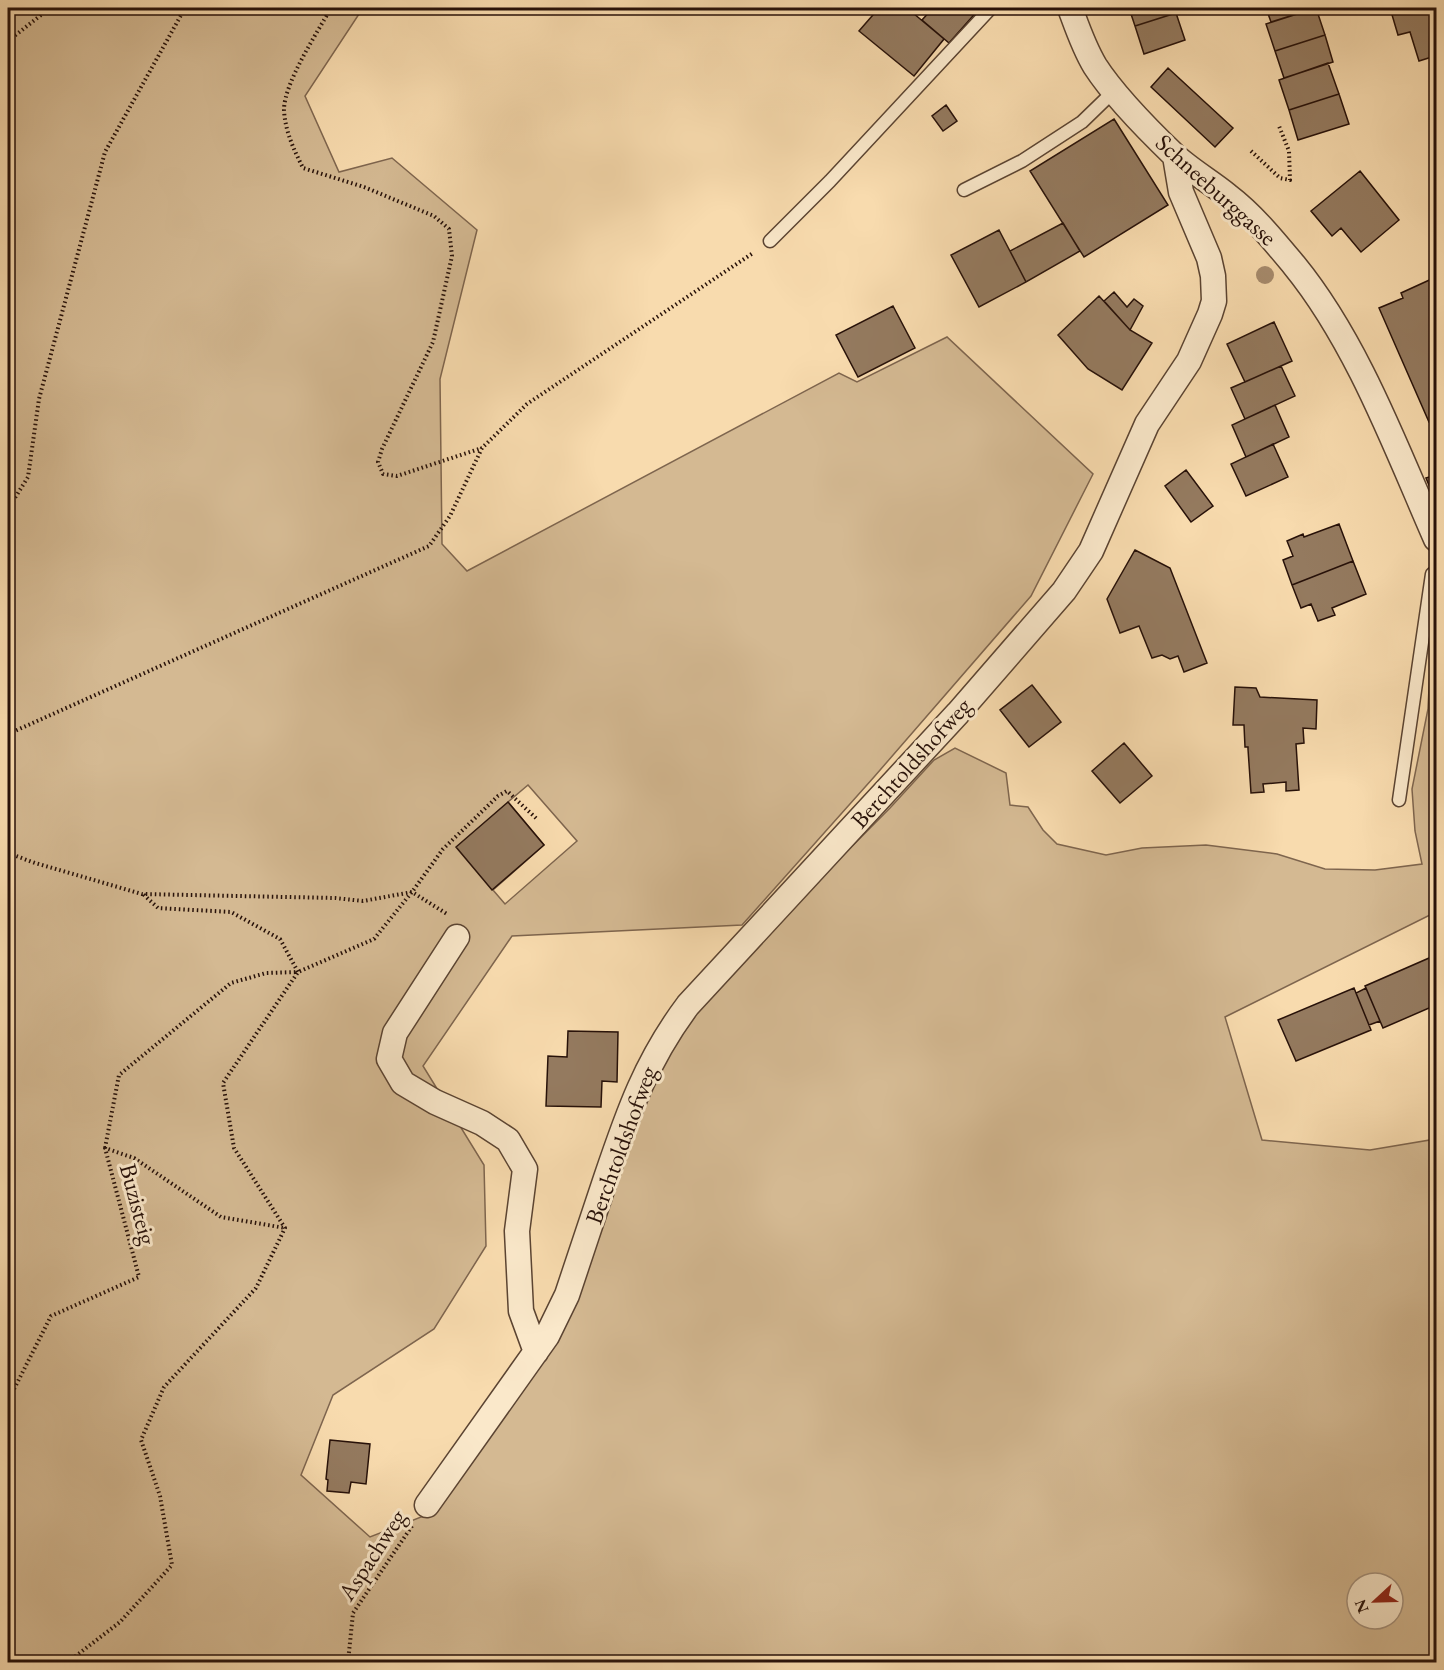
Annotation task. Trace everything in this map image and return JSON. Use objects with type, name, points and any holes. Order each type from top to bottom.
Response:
[{"type":"street","name":"Schneeburggasse","points":[[1070,8],[1095,66],[1114,91],[1174,156],[1230,197],[1253,218],[1310,286],[1341,334],[1377,405],[1437,539]]},
{"type":"street","name":"Berchtoldshofweg","points":[[427,1504],[536,1352],[562,1310],[632,1102],[654,1056],[675,1023],[688,1005],[958,713],[1064,591],[1091,551],[1147,424],[1189,361],[1207,323],[1214,301],[1214,276],[1209,258],[1180,192],[1174,156]]},
{"type":"street","points":[[457,937],[395,1032],[389,1059],[403,1083],[435,1102],[482,1123],[508,1140],[525,1169],[517,1232],[521,1311],[536,1352]]},
{"type":"lane","points":[[770,241],[838,172],[991,8]]},
{"type":"lane","points":[[964,190],[1022,161],[1082,122],[1114,91]]},
{"type":"lane","points":[[1400,800],[1432,574],[1437,571]]},
{"type":"path","points":[[8,41],[50,8]]},
{"type":"path","points":[[8,509],[28,477],[39,399],[105,152],[185,8]]},
{"type":"path","points":[[331,8],[290,84],[284,109],[290,140],[303,168],[364,186],[434,216],[448,229],[452,256],[433,342],[378,462],[383,474],[397,476],[482,448]]},
{"type":"path","points":[[1251,151],[1280,178],[1290,180],[1289,151],[1279,126]]},
{"type":"path","points":[[8,734],[429,546],[450,516],[482,448],[527,404],[770,241]]},
{"type":"path","points":[[105,1148],[119,1075],[231,983],[266,973],[298,972],[374,939],[443,849],[498,796],[507,791],[538,820]]},
{"type":"path","points":[[8,853],[142,894],[336,897],[363,901],[412,892],[447,914],[457,937]]},
{"type":"path","points":[[142,894],[158,908],[231,912],[280,939],[298,972]]},
{"type":"path","points":[[68,1662],[120,1622],[172,1566],[160,1496],[141,1440],[164,1387],[256,1288],[285,1228],[234,1148],[223,1083],[298,972]]},
{"type":"path","name":"Buzisteig","points":[[105,1148],[134,1158],[221,1217],[285,1228]]},
{"type":"path","name":"Buzisteig","points":[[8,1401],[51,1316],[139,1277],[105,1148]]},
{"type":"path","name":"Aspachweg","points":[[348,1662],[353,1612],[427,1504]]},
{"type":"path","points":[[8,1524],[8,1550]]},
{"type":"shaded area","points":[[8,8],[363,8],[305,96],[339,172],[392,158],[477,230],[440,379],[442,544],[467,571],[839,373],[857,382],[947,337],[1093,474],[1031,596],[742,925],[512,936],[423,1066],[484,1165],[486,1246],[434,1329],[333,1395],[301,1475],[370,1537],[434,1512],[525,1388],[653,1078],[670,1043],[750,949],[890,808],[934,760],[955,748],[1006,773],[1010,805],[1028,807],[1043,830],[1057,844],[1106,855],[1142,848],[1206,845],[1277,854],[1325,869],[1375,870],[1422,864],[1415,831],[1412,789],[1428,709],[1431,645],[1436,643],[1436,912],[1225,1017],[1262,1140],[1370,1150],[1436,1139],[1436,1662],[8,1662]],"holes":[[[528,785],[577,841],[505,904],[493,890],[544,845],[508,802]]]},
{"type":"building","points":[[879,8],[907,8],[944,39],[914,76],[859,31]]},
{"type":"building","points":[[933,8],[980,8],[949,43],[922,20]]},
{"type":"building","points":[[1129,8],[1174,8],[1176,13],[1135,26]]},
{"type":"building","points":[[1266,8],[1316,8],[1271,22]]},
{"type":"building","points":[[1316,8],[1325,35],[1275,51],[1266,24]]},
{"type":"building","points":[[1390,8],[1436,8],[1436,60],[1435,56],[1419,61],[1410,32],[1398,35]]},
{"type":"building","points":[[1176,13],[1185,40],[1144,54],[1135,26]]},
{"type":"building","points":[[1325,35],[1333,62],[1284,78],[1275,51]]},
{"type":"building","points":[[1328,63],[1339,94],[1289,110],[1279,80]]},
{"type":"building","points":[[1168,68],[1233,128],[1215,147],[1151,87]]},
{"type":"building","points":[[1339,94],[1349,124],[1298,140],[1289,110]]},
{"type":"building","points":[[946,105],[957,121],[943,131],[932,116]]},
{"type":"building","points":[[1114,119],[1168,205],[1084,257],[1030,171]]},
{"type":"building","points":[[1360,171],[1399,220],[1361,252],[1341,228],[1332,236],[1311,211]]},
{"type":"building","points":[[1063,223],[1080,251],[1026,282],[1010,251]]},
{"type":"building","points":[[999,230],[1026,282],[979,307],[951,255]]},
{"type":"building","points":[[1436,277],[1436,419],[1429,422],[1379,308],[1403,298],[1401,293]]},
{"type":"building","points":[[1114,292],[1127,307],[1134,299],[1143,306],[1130,330],[1104,301]]},
{"type":"building","points":[[1099,296],[1130,330],[1152,343],[1122,390],[1088,369],[1058,335]]},
{"type":"building","points":[[893,306],[915,348],[858,377],[836,335]]},
{"type":"building","points":[[1274,322],[1292,361],[1245,382],[1227,344]]},
{"type":"building","points":[[1281,366],[1295,396],[1245,419],[1231,388]]},
{"type":"building","points":[[1275,405],[1289,437],[1246,457],[1232,425]]},
{"type":"building","points":[[1273,444],[1288,477],[1246,496],[1231,464]]},
{"type":"building","points":[[1186,470],[1213,506],[1191,522],[1165,486]]},
{"type":"building","points":[[1436,475],[1436,502],[1426,478]]},
{"type":"building","points":[[1339,524],[1353,561],[1292,585],[1283,560],[1293,556],[1287,541]]},
{"type":"building","points":[[1135,550],[1170,568],[1207,663],[1184,672],[1178,656],[1170,659],[1162,655],[1152,658],[1139,626],[1120,633],[1107,599]]},
{"type":"building","points":[[1353,561],[1366,594],[1332,608],[1335,615],[1318,621],[1311,604],[1301,608],[1292,585]]},
{"type":"building","points":[[1032,685],[1061,722],[1029,747],[1000,710]]},
{"type":"building","points":[[1235,687],[1256,688],[1260,697],[1317,700],[1316,729],[1303,728],[1304,743],[1296,744],[1299,790],[1286,791],[1286,782],[1263,784],[1264,792],[1251,793],[1244,725],[1233,725]]},
{"type":"building","points":[[1124,743],[1152,776],[1120,803],[1092,771]]},
{"type":"building","points":[[508,802],[544,845],[492,890],[456,847]]},
{"type":"building","points":[[1436,955],[1436,1005],[1383,1028],[1365,986]]},
{"type":"building","points":[[1354,988],[1371,1030],[1296,1061],[1278,1020]]},
{"type":"building","points":[[1366,988],[1380,1021],[1369,1025],[1356,993]]},
{"type":"building","points":[[568,1031],[618,1032],[617,1082],[602,1081],[601,1107],[546,1106],[548,1056],[567,1057]]},
{"type":"building","points":[[330,1440],[370,1444],[366,1484],[351,1482],[349,1493],[327,1491]]}]
